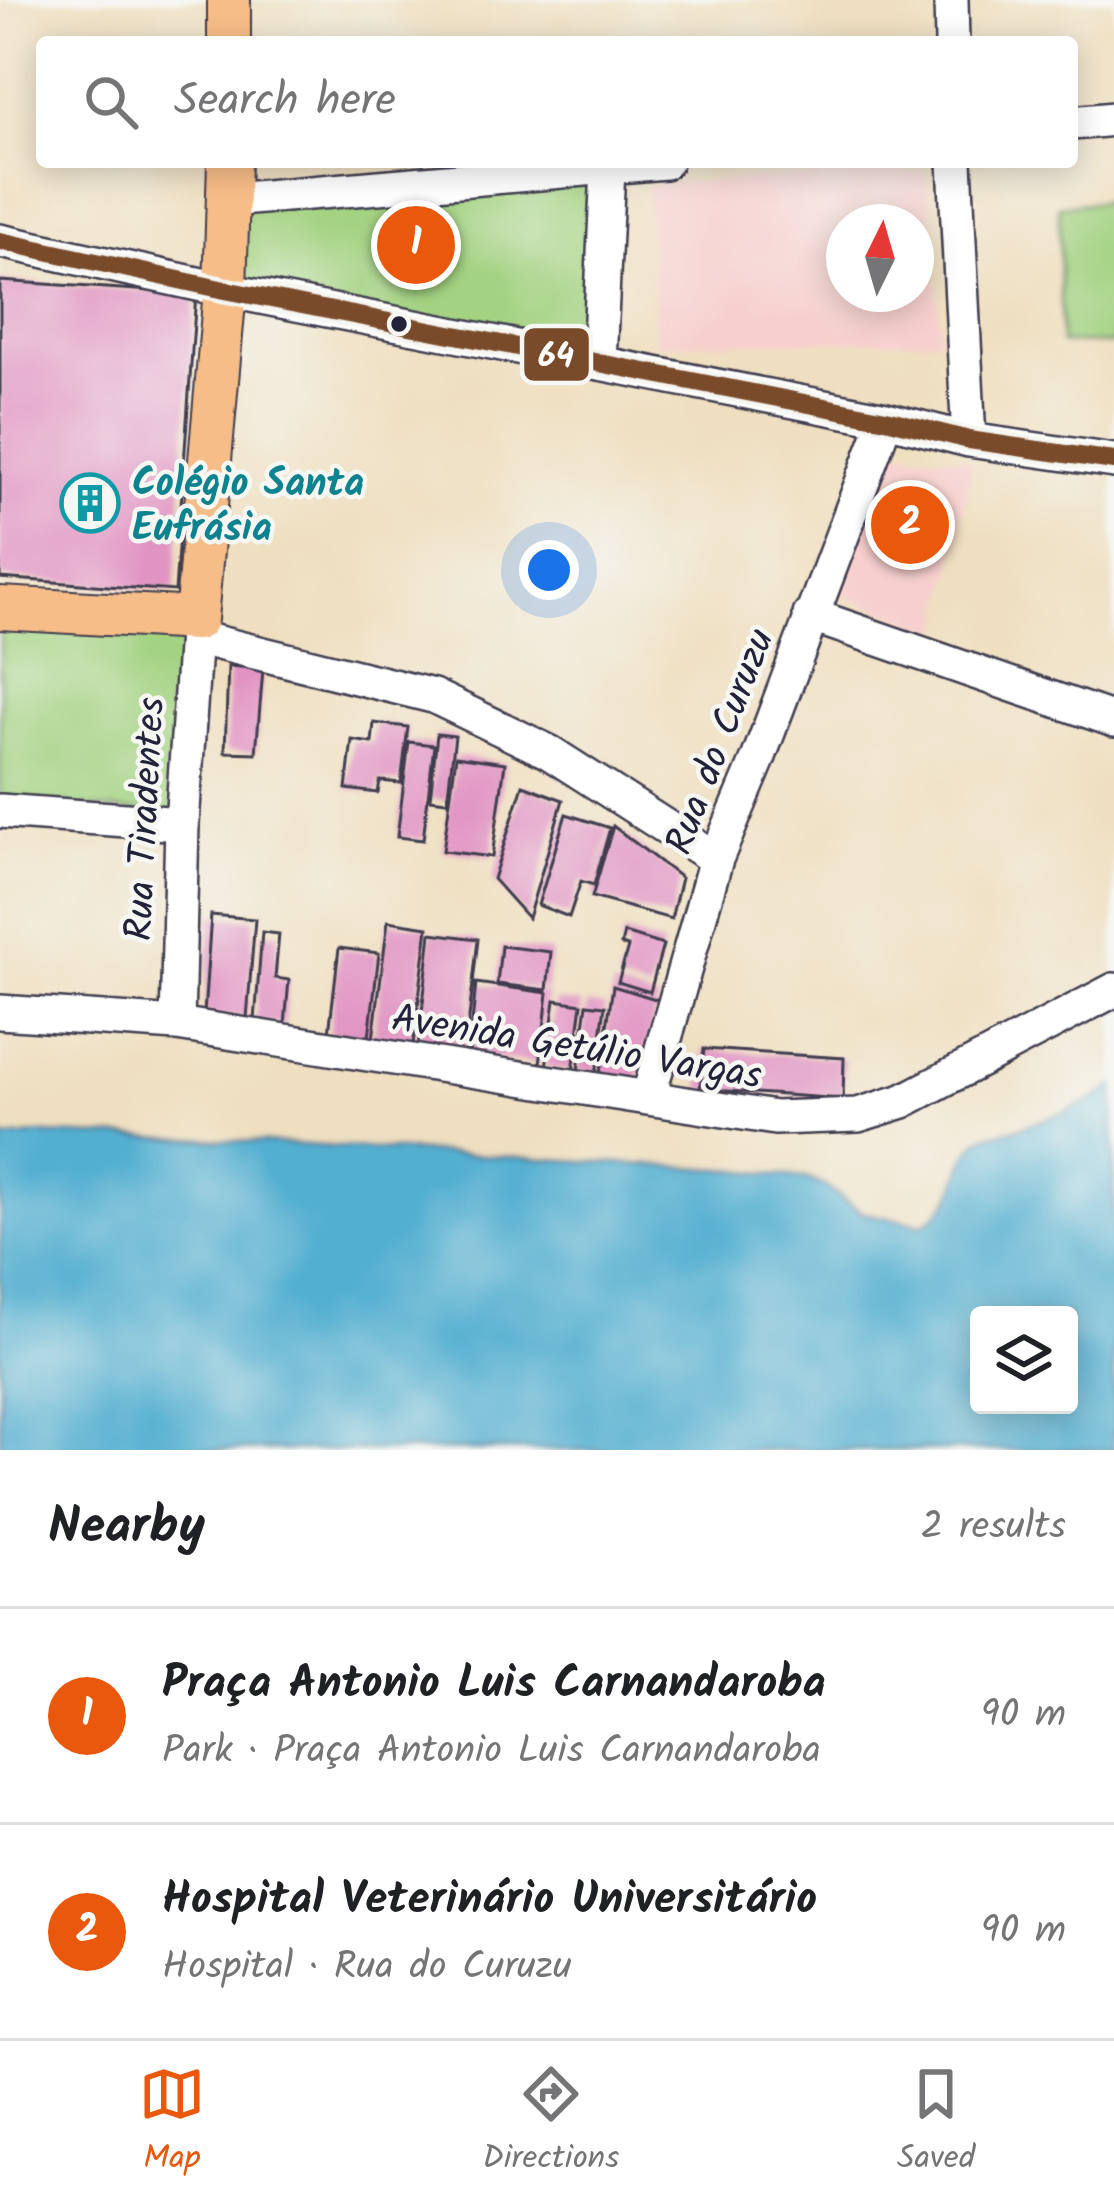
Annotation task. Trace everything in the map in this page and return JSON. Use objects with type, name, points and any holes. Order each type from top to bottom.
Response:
[{"type":"main road","points":[[229,0],[229,36]]},
{"type":"main road","points":[[0,608],[195,628],[230,181]]},
{"type":"street","points":[[951,0],[952,36]]},
{"type":"street","points":[[1078,122],[1114,119]]},
{"type":"street","points":[[230,181],[608,168],[599,362]]},
{"type":"street","points":[[955,168],[969,440]]},
{"type":"street","points":[[0,241],[225,290],[886,419],[969,440],[1114,461]]},
{"type":"street","name":"Rua do Curuzu","points":[[647,1098],[716,859],[886,419]]},
{"type":"street","points":[[810,615],[1114,720]]},
{"type":"street","points":[[195,628],[433,696],[549,752],[716,859]]},
{"type":"street","name":"Rua Tiradentes","points":[[177,1024],[182,824],[195,628]]},
{"type":"street","points":[[0,811],[182,824]]},
{"type":"street","name":"Avenida Getúlio Vargas","points":[[0,1012],[177,1024],[776,1118],[858,1115],[904,1101],[1114,990]]},
{"type":"shaded area","points":[[927,170],[930,204],[826,204],[826,312],[934,312],[934,255],[941,340],[657,344],[646,184]]},
{"type":"shaded area","points":[[889,449],[973,460],[940,634],[832,591]]},
{"type":"green space","points":[[608,168],[599,362],[225,290],[229,200]]},
{"type":"green space","points":[[1114,201],[1114,344],[1061,343],[1059,206]]},
{"type":"green space","points":[[0,613],[188,624],[176,815],[0,800]]},
{"type":"water","points":[[1114,1086],[1114,1450],[0,1450],[0,1139],[42,1134],[204,1139],[736,1170],[806,1178],[863,1213],[923,1224],[947,1202],[966,1157],[981,1139],[1079,1106]]},
{"type":"building","name":"Colégio Santa Eufrásia","points":[[0,281],[196,294],[175,591],[0,578]]},
{"type":"building","points":[[228,666],[263,669],[256,753],[225,752]]},
{"type":"building","points":[[374,723],[408,727],[401,783],[380,781],[378,793],[346,789],[352,740],[372,743]]},
{"type":"building","points":[[437,734],[455,736],[447,801],[430,799]]},
{"type":"building","points":[[409,742],[434,745],[423,840],[397,837]]},
{"type":"building","points":[[456,756],[505,763],[492,857],[443,851]]},
{"type":"building","points":[[523,785],[563,800],[528,918],[493,879]]},
{"type":"building","points":[[566,814],[610,828],[594,885],[581,881],[569,917],[538,905]]},
{"type":"building","points":[[613,826],[681,878],[671,919],[592,897]]},
{"type":"building","points":[[211,915],[255,919],[247,1018],[204,1014]]},
{"type":"building","points":[[388,921],[428,927],[413,1044],[373,1039]]},
{"type":"building","points":[[262,932],[279,934],[275,978],[289,980],[285,1025],[255,1021]]},
{"type":"building","points":[[431,933],[478,939],[465,1053],[418,1048]]},
{"type":"building","points":[[624,933],[663,945],[650,992],[618,982],[628,947],[621,945]]},
{"type":"building","points":[[501,946],[551,952],[547,990],[497,984]]},
{"type":"building","points":[[339,948],[379,953],[369,1037],[329,1033]]},
{"type":"building","points":[[476,983],[548,993],[540,1064],[469,1055]]},
{"type":"building","points":[[613,986],[659,1000],[637,1082],[599,1080]]},
{"type":"building","points":[[555,1000],[582,1004],[573,1071],[546,1068]]},
{"type":"building","points":[[587,1004],[605,1006],[596,1074],[578,1071]]},
{"type":"building","points":[[704,1049],[844,1058],[843,1099],[700,1089]]},
{"type":"transit line","name":"64","points":[[0,241],[225,290],[886,419],[969,440],[1114,461]]},
{"type":"place","name":"Praça Antonio Luis Carnandaroba","points":[[416,245]]},
{"type":"place","name":"Colégio Santa Eufrásia","points":[[90,503]]},
{"type":"place","name":"Hospital Veterinário Universitário","points":[[910,525]]}]
